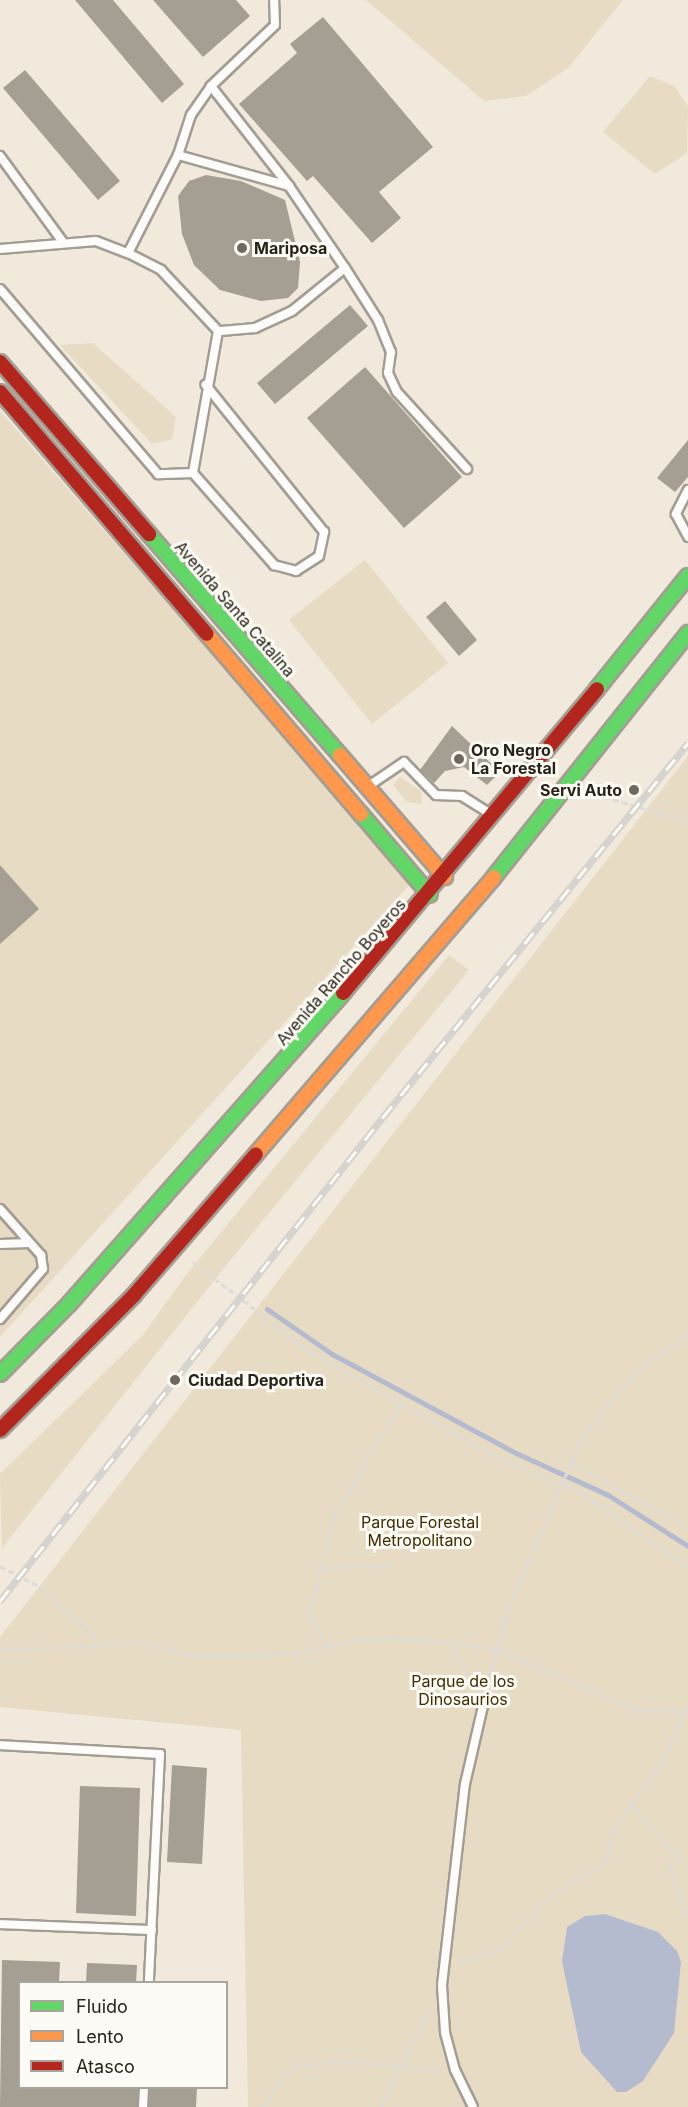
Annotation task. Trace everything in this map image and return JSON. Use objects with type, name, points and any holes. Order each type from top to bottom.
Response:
[{"type":"main road","name":"Avenida Santa Catalina","points":[[0,362],[367,787],[451,889]]},
{"type":"main road","points":[[0,392],[430,895]]},
{"type":"main road","name":"Avenida Rancho Boyeros","points":[[0,1374],[70,1303],[430,895],[451,889],[494,816],[688,576]]},
{"type":"main road","points":[[0,1430],[176,1247],[420,966],[688,633]]},
{"type":"main road","points":[[420,966],[451,920],[451,889],[523,840]]},
{"type":"main road","points":[[416,911],[419,881]]},
{"type":"lane","points":[[128,253],[178,155],[190,115],[210,86],[275,25],[274,0]]},
{"type":"lane","points":[[210,86],[289,186],[378,320],[391,352],[388,373],[397,392],[467,469]]},
{"type":"lane","points":[[178,155],[289,186]]},
{"type":"lane","points":[[0,156],[63,242]]},
{"type":"lane","points":[[0,249],[96,241],[128,253],[161,270],[218,331]]},
{"type":"lane","points":[[218,331],[255,328],[292,311],[345,268]]},
{"type":"lane","points":[[0,289],[158,474],[193,473]]},
{"type":"lane","points":[[206,385],[324,532],[319,556],[296,571],[274,565],[193,473],[206,385],[218,331]]},
{"type":"lane","points":[[688,490],[676,514],[688,537]]},
{"type":"lane","points":[[367,787],[404,762],[436,795],[462,796],[494,816]]},
{"type":"lane","points":[[0,1209],[40,1255],[43,1269],[26,1294],[0,1319]]},
{"type":"lane","points":[[0,1244],[29,1242]]},
{"type":"lane","points":[[473,2107],[455,2070],[445,2032],[442,1985],[465,1784],[484,1702]]},
{"type":"lane","points":[[0,1745],[160,1754],[149,1981]]},
{"type":"lane","points":[[0,1924],[152,1930]]},
{"type":"lane","points":[[143,2107],[144,2089]]},
{"type":"path","points":[[566,784],[625,807],[688,821]]},
{"type":"path","points":[[176,1247],[228,1293],[294,1341],[491,1454],[561,1485],[616,1513],[688,1567]]},
{"type":"path","points":[[484,1702],[508,1610],[583,1435],[639,1369],[688,1336]]},
{"type":"path","points":[[328,1646],[309,1615],[334,1518],[401,1404]]},
{"type":"path","points":[[570,1462],[688,1527]]},
{"type":"path","points":[[320,1568],[392,1565]]},
{"type":"path","points":[[0,1566],[39,1586],[104,1647]]},
{"type":"path","points":[[0,1650],[104,1647],[144,1643],[198,1656],[296,1653],[328,1646],[400,1638],[451,1646],[498,1649],[546,1666],[627,1706],[687,1712]]},
{"type":"path","points":[[451,1646],[484,1702]]},
{"type":"path","points":[[444,1961],[461,1962],[500,1950],[550,1895],[606,1863],[612,1832],[662,1762],[687,1712],[688,1705]]},
{"type":"path","points":[[631,1803],[680,1859],[670,1867],[688,1919]]},
{"type":"path","points":[[381,2107],[442,1985]]},
{"type":"path","points":[[263,2107],[285,2073],[296,2067],[342,2061],[400,2068],[455,2070]]},
{"type":"green space","points":[[366,0],[623,0],[568,68],[526,96],[484,101]]},
{"type":"green space","points":[[650,76],[674,86],[688,106],[687,153],[655,174],[603,132]]},
{"type":"green space","points":[[93,343],[176,417],[172,439],[152,444],[60,345]]},
{"type":"green space","points":[[0,411],[411,883],[0,1337]]},
{"type":"green space","points":[[365,560],[448,663],[372,724],[289,620]]},
{"type":"green space","name":"Parque Forestal Metropolitano","points":[[688,756],[688,2107],[248,2107],[241,1730],[0,1707],[0,1637]]},
{"type":"green space","points":[[400,777],[421,791],[422,804],[407,802],[393,785]]},
{"type":"green space","points":[[449,955],[469,970],[232,1258],[2,1548],[0,1474],[142,1336],[186,1275]]},
{"type":"water","points":[[605,1914],[658,1932],[677,1951],[681,1962],[674,2033],[643,2081],[626,2092],[617,2092],[581,2052],[562,1961],[567,1927],[585,1916]]},
{"type":"building","points":[[75,0],[113,0],[184,84],[162,103]]},
{"type":"building","points":[[153,0],[236,0],[250,16],[203,57]]},
{"type":"building","points":[[323,17],[433,147],[379,192],[401,218],[372,243],[313,176],[307,181],[239,104],[297,53],[290,44]]},
{"type":"building","points":[[25,70],[120,181],[98,200],[3,88]]},
{"type":"building","name":"Mariposa","points":[[206,175],[241,181],[285,200],[300,262],[298,288],[288,298],[261,301],[220,290],[194,265],[182,234],[178,196],[189,181]]},
{"type":"building","points":[[350,305],[368,326],[275,404],[257,383]]},
{"type":"building","points":[[365,367],[462,477],[404,528],[307,418]]},
{"type":"building","points":[[688,440],[688,477],[675,492],[657,478]]},
{"type":"building","points":[[445,601],[477,640],[459,656],[426,617]]},
{"type":"building","name":"Oro Negro La Forestal","points":[[452,726],[500,772],[487,785],[464,767],[445,771],[434,783],[420,770]]},
{"type":"building","points":[[0,865],[39,909],[0,944]]},
{"type":"building","points":[[172,1765],[207,1768],[202,1864],[167,1862]]},
{"type":"building","points":[[80,1786],[140,1788],[136,1916],[76,1913]]},
{"type":"building","points":[[2,1960],[60,1962],[59,1981],[18,1981],[18,2089],[138,2089],[137,2107],[0,2107]]},
{"type":"building","points":[[87,1963],[137,1965],[136,1981],[86,1981]]},
{"type":"building","points":[[150,2089],[197,2089],[196,2107],[149,2107]]},
{"type":"waterway","points":[[267,1309],[332,1354],[516,1453],[608,1495],[688,1546]]},
{"type":"railway","points":[[0,1601],[383,1117],[688,743]]},
{"type":"traffic: fast","points":[[149,534],[340,755]]},
{"type":"traffic: fast","points":[[597,689],[688,576]]},
{"type":"traffic: fast","points":[[494,877],[688,633]]},
{"type":"traffic: fast","points":[[361,814],[430,895]]},
{"type":"traffic: fast","points":[[0,1374],[70,1303],[343,993]]},
{"type":"traffic: slow","points":[[207,634],[361,814]]},
{"type":"traffic: slow","points":[[340,755],[445,877]]},
{"type":"traffic: slow","points":[[256,1154],[494,877]]},
{"type":"traffic: jam","points":[[0,362],[149,534]]},
{"type":"traffic: jam","points":[[0,392],[207,634]]},
{"type":"traffic: jam","points":[[343,993],[597,689]]},
{"type":"traffic: jam","points":[[0,1430],[134,1295],[256,1154]]},
{"type":"place","name":"Mariposa","points":[[242,248]]},
{"type":"place","name":"Oro Negro La Forestal","points":[[459,759]]},
{"type":"place","name":"Servi Auto","points":[[634,790]]},
{"type":"place","name":"Ciudad Deportiva","points":[[175,1380]]},
{"type":"park label","name":"Parque de los Dinosaurios","points":[[463,1690]]}]
